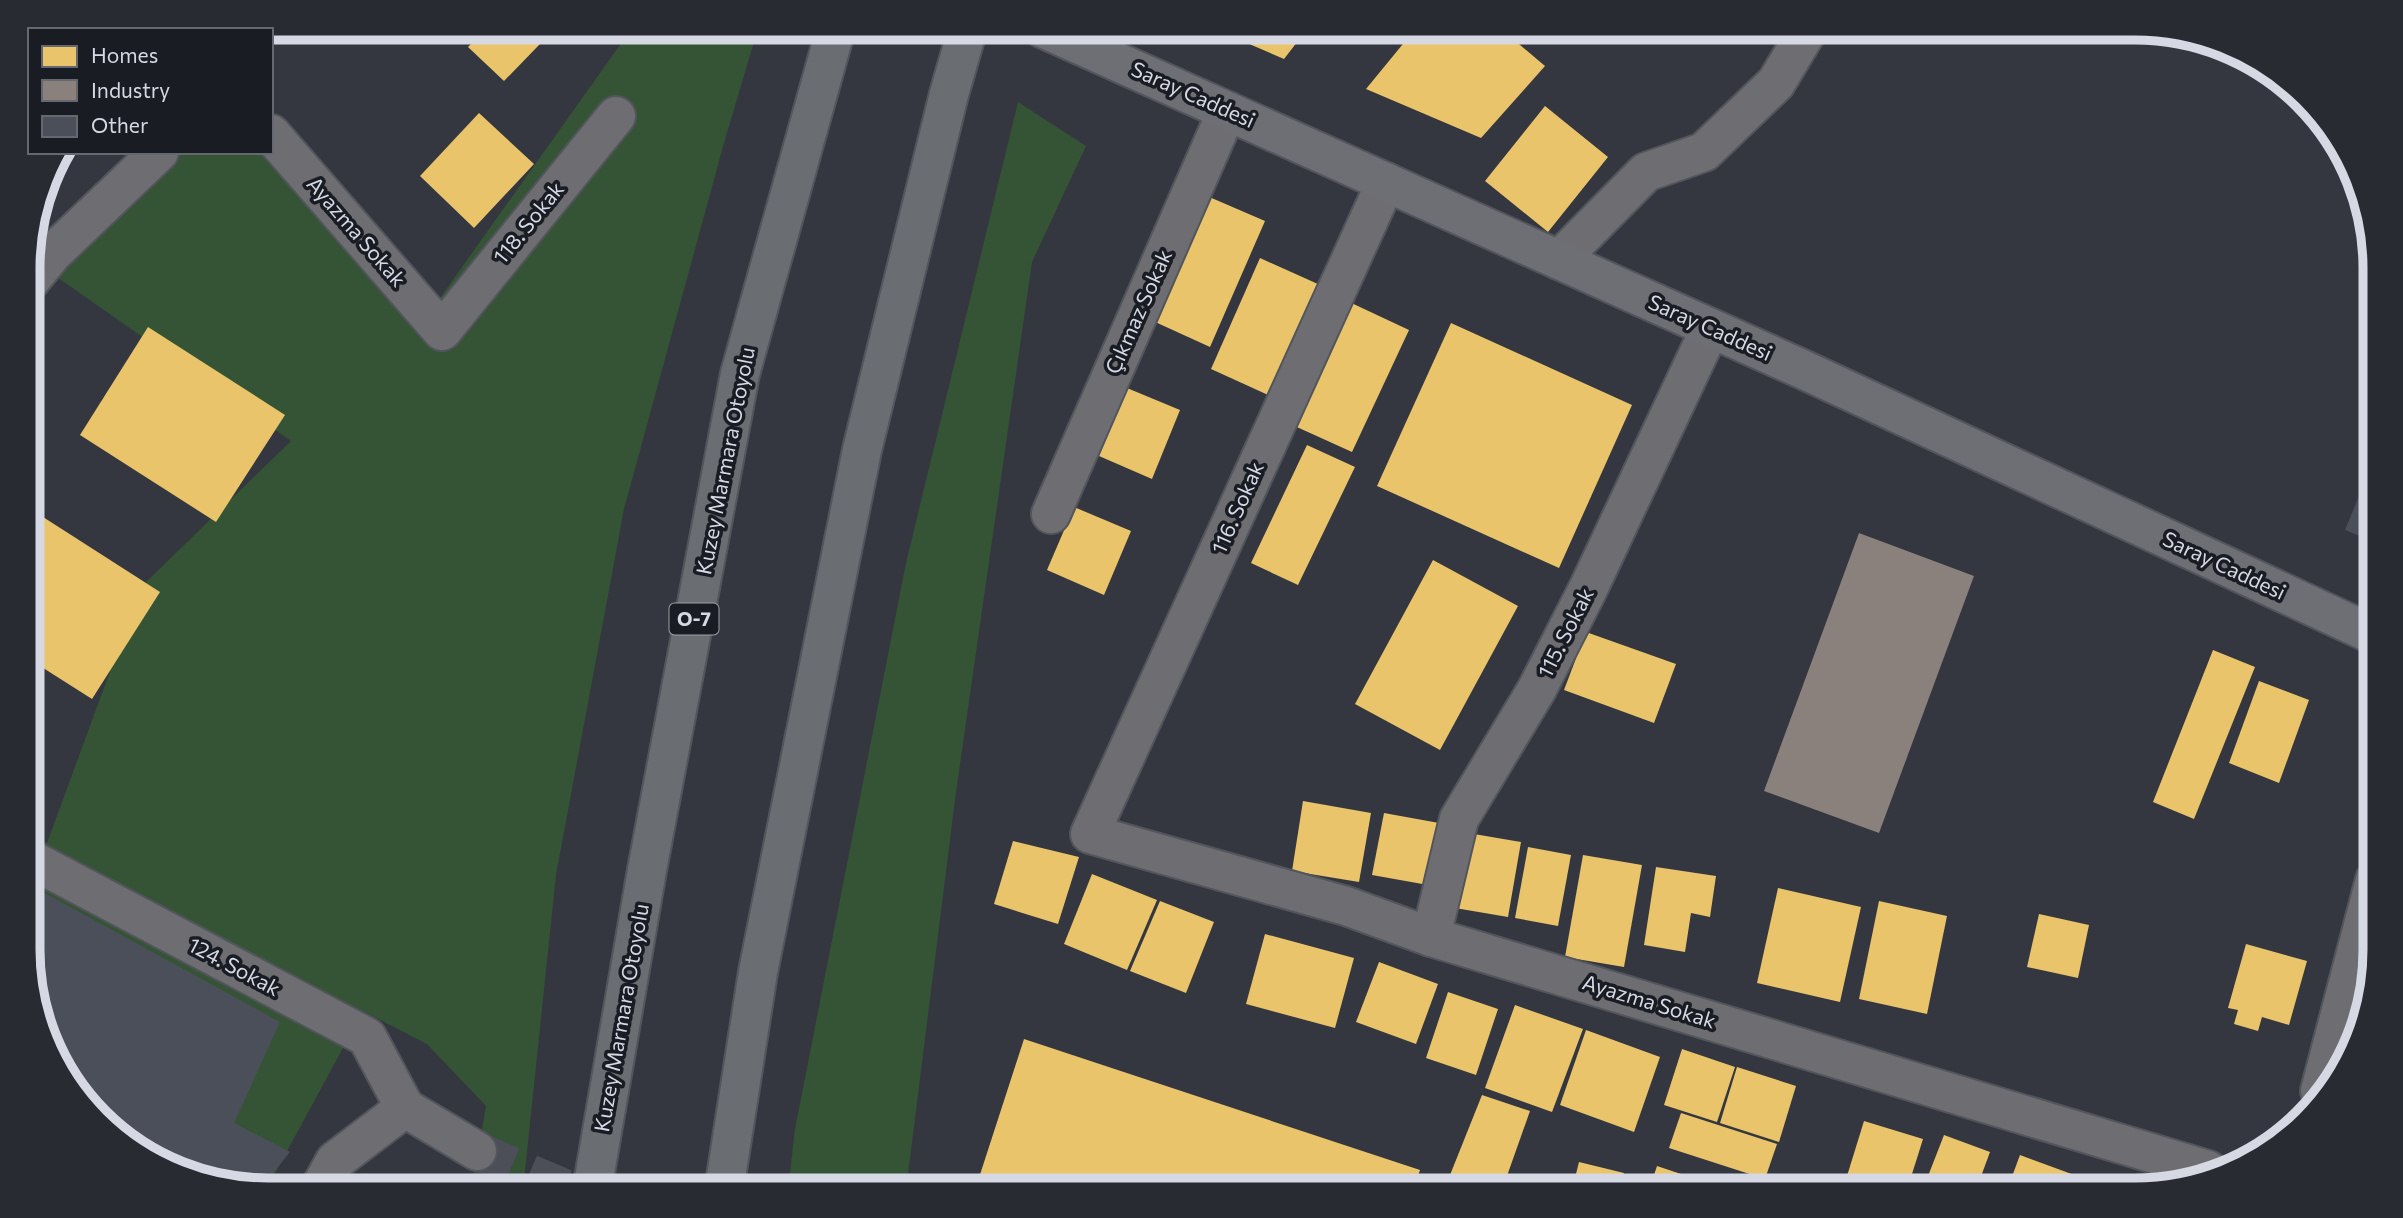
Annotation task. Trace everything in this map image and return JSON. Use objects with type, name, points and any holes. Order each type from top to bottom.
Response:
[{"type":"highway","points":[[726,1178],[758,972],[859,463],[965,40]]},
{"type":"highway","name":"Kuzey Marmara Otoyolu","points":[[594,1178],[740,374],[833,41]]},
{"type":"main road","name":"Saray Caddesi","points":[[1075,40],[1227,111],[1802,369],[2363,630]]},
{"type":"street","points":[[1559,260],[1646,172],[1704,152],[1776,83],[1802,40]]},
{"type":"street","name":"Çıkmaz Sokak","points":[[1051,514],[1227,111]]},
{"type":"street","name":"118. Sokak","points":[[442,331],[616,116]]},
{"type":"street","name":"Ayazma Sokak","points":[[273,136],[442,331]]},
{"type":"street","points":[[41,268],[157,154]]},
{"type":"street","name":"116. Sokak","points":[[1090,834],[1386,182]]},
{"type":"street","name":"115. Sokak","points":[[1431,937],[1459,819],[1537,689],[1583,599],[1710,329]]},
{"type":"street","name":"Ayazma Sokak","points":[[1090,834],[1346,906],[1431,937],[2201,1168]]},
{"type":"street","name":"124. Sokak","points":[[40,864],[367,1037],[405,1108]]},
{"type":"street","points":[[2323,1078],[2363,926]]},
{"type":"street","points":[[326,1178],[335,1161],[405,1108],[477,1151]]},
{"type":"green space","points":[[623,40],[754,40],[624,509],[556,875],[524,1178],[473,1178],[486,1106],[427,1044],[363,1011],[273,1178],[238,1176],[209,1170],[167,1154],[141,1139],[107,1111],[87,1089],[71,1064],[48,1009],[42,980],[40,839],[47,843],[141,587],[291,441],[44,268],[159,154],[273,154],[273,143],[440,298]]},
{"type":"green space","points":[[1018,102],[1086,146],[1032,262],[956,792],[908,1178],[789,1178],[795,1129],[906,563]]},
{"type":"building: Homes","points":[[475,40],[536,40],[540,44],[504,81],[468,47]]},
{"type":"building: Homes","points":[[1240,40],[1299,40],[1284,59]]},
{"type":"building: Homes","points":[[1406,40],[1514,40],[1545,66],[1481,138],[1366,89]]},
{"type":"building: Homes","points":[[1545,106],[1608,157],[1548,232],[1485,181]]},
{"type":"building: Homes","points":[[479,113],[534,164],[474,228],[420,176]]},
{"type":"building: Homes","points":[[1207,196],[1265,221],[1210,347],[1153,321]]},
{"type":"building: Homes","points":[[1260,258],[1329,289],[1279,400],[1211,369]]},
{"type":"building: Homes","points":[[1345,300],[1409,330],[1352,452],[1288,423]]},
{"type":"building: Homes","points":[[1451,323],[1632,405],[1559,568],[1377,486]]},
{"type":"building: Homes","points":[[148,327],[285,415],[216,522],[80,435]]},
{"type":"building: Homes","points":[[1127,388],[1180,410],[1152,479],[1099,456]]},
{"type":"building: Homes","points":[[1307,445],[1355,467],[1298,585],[1251,563]]},
{"type":"building: Homes","points":[[1074,507],[1131,531],[1104,595],[1047,570]]},
{"type":"building: Homes","points":[[41,515],[160,592],[92,699],[40,666]]},
{"type":"building: Homes","points":[[1433,560],[1518,606],[1440,750],[1355,704]]},
{"type":"building: Homes","points":[[1586,632],[1676,664],[1654,723],[1564,690]]},
{"type":"building: Homes","points":[[2213,650],[2255,667],[2194,819],[2153,802]]},
{"type":"building: Homes","points":[[2259,681],[2309,700],[2279,783],[2229,763]]},
{"type":"building: Homes","points":[[1303,801],[1371,813],[1359,882],[1292,871]]},
{"type":"building: Homes","points":[[1384,813],[1439,823],[1428,885],[1372,875]]},
{"type":"building: Homes","points":[[1468,833],[1521,842],[1508,917],[1455,908]]},
{"type":"building: Homes","points":[[1013,841],[1079,857],[1058,924],[994,904]]},
{"type":"building: Homes","points":[[1528,847],[1571,855],[1558,926],[1515,918]]},
{"type":"building: Homes","points":[[1583,855],[1642,865],[1624,967],[1565,957]]},
{"type":"building: Homes","points":[[1656,867],[1716,876],[1710,917],[1691,913],[1685,952],[1644,945]]},
{"type":"building: Homes","points":[[1092,874],[1157,900],[1127,970],[1064,944]]},
{"type":"building: Homes","points":[[1778,888],[1861,907],[1840,1002],[1757,983]]},
{"type":"building: Homes","points":[[1160,901],[1214,922],[1186,993],[1130,971]]},
{"type":"building: Homes","points":[[1879,901],[1947,916],[1927,1014],[1859,999]]},
{"type":"building: Homes","points":[[2039,914],[2089,925],[2078,978],[2027,967]]},
{"type":"building: Homes","points":[[1265,934],[1354,958],[1335,1028],[1246,1004]]},
{"type":"building: Homes","points":[[2246,944],[2307,961],[2289,1025],[2262,1017],[2258,1031],[2234,1024],[2238,1010],[2228,1008]]},
{"type":"building: Homes","points":[[1379,962],[1438,984],[1416,1044],[1356,1022]]},
{"type":"building: Homes","points":[[1448,992],[1498,1009],[1476,1075],[1426,1058]]},
{"type":"building: Homes","points":[[1515,1005],[1583,1029],[1552,1112],[1485,1088]]},
{"type":"building: Homes","points":[[1586,1030],[1660,1057],[1634,1132],[1560,1105]]},
{"type":"building: Homes","points":[[1024,1039],[1420,1170],[1417,1177],[979,1178]]},
{"type":"building: Homes","points":[[1682,1049],[1735,1067],[1717,1122],[1664,1105]]},
{"type":"building: Homes","points":[[1737,1067],[1796,1086],[1779,1142],[1720,1123]]},
{"type":"building: Homes","points":[[1482,1095],[1530,1111],[1506,1177],[1449,1177]]},
{"type":"building: Homes","points":[[1681,1113],[1777,1144],[1766,1177],[1669,1148]]},
{"type":"building: Homes","points":[[1864,1121],[1923,1139],[1911,1177],[1847,1176]]},
{"type":"building: Homes","points":[[1944,1135],[1990,1152],[1981,1177],[1928,1177]]},
{"type":"building: Homes","points":[[2020,1155],[2080,1177],[2012,1177]]},
{"type":"building: Homes","points":[[1579,1162],[1624,1173],[1623,1177],[1575,1177]]},
{"type":"building: Homes","points":[[1657,1166],[1691,1177],[1653,1177]]},
{"type":"building: Industry","points":[[1859,533],[1974,576],[1879,833],[1764,791]]},
{"type":"building: Other","points":[[2363,487],[2363,537],[2345,530]]},
{"type":"building: Other","points":[[40,891],[280,1022],[234,1123],[290,1152],[269,1178],[238,1176],[209,1170],[167,1154],[141,1139],[107,1111],[87,1089],[71,1064],[48,1009],[42,980]]},
{"type":"tunnel","points":[[477,1151],[540,1178]]}]
